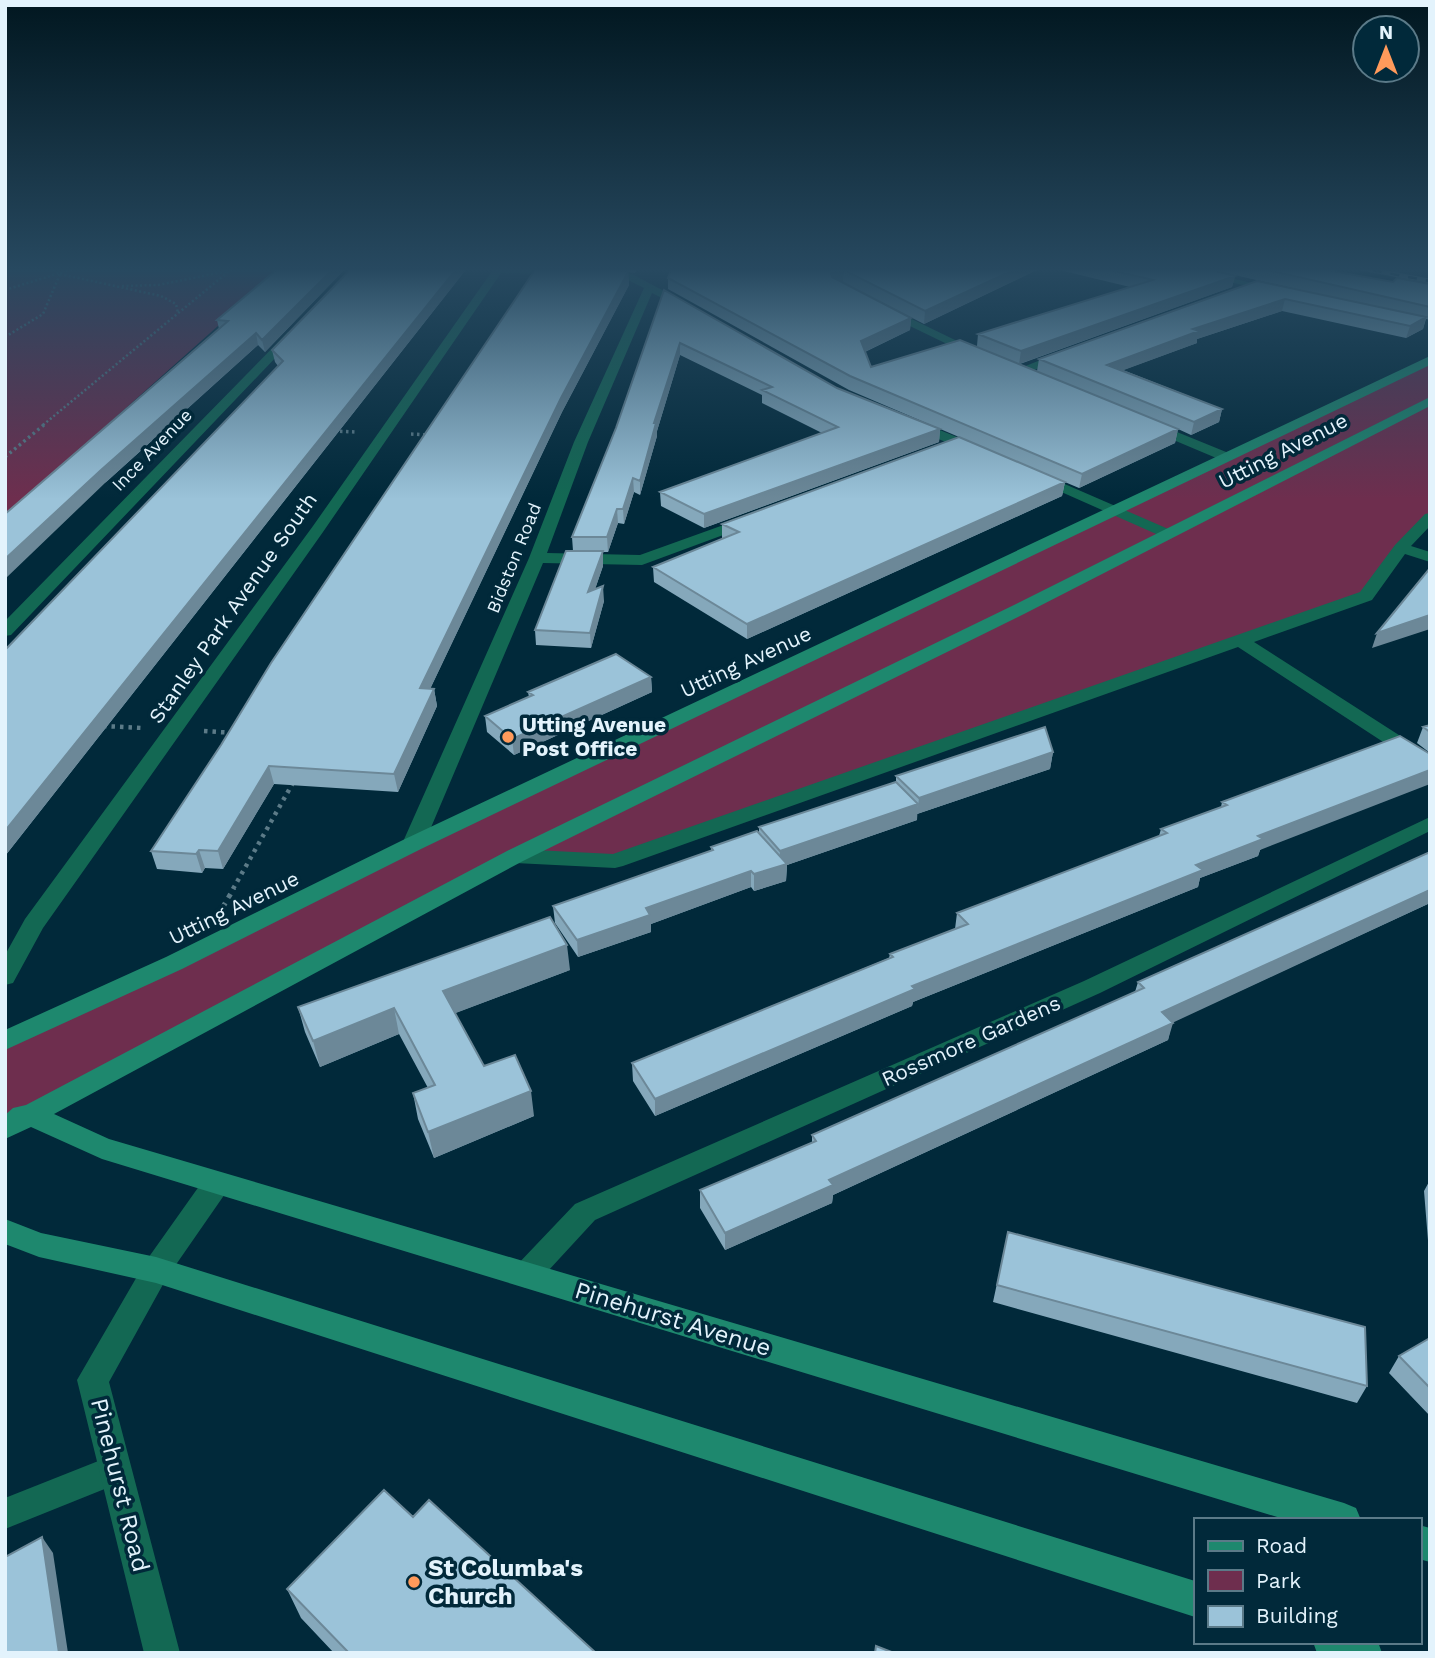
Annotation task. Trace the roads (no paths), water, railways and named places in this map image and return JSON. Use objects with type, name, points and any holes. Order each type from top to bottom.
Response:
[{"type":"street","name":"Ince Avenue","points":[[5,631],[282,344]]},
{"type":"street","name":"Stanley Park Avenue South","points":[[5,976],[33,925],[318,529],[446,344]]},
{"type":"street","name":"Bidston Road","points":[[413,844],[537,558],[581,442],[624,344]]},
{"type":"street","points":[[957,344],[1043,381]]},
{"type":"street","points":[[1007,366],[1081,348]]},
{"type":"street","name":"Utting Avenue","points":[[5,1041],[1430,360]]},
{"type":"street","name":"Utting Avenue","points":[[14,1119],[515,856],[1168,534],[1430,401]]},
{"type":"street","points":[[907,421],[994,458]]},
{"type":"street","points":[[1141,421],[1226,457]]},
{"type":"street","points":[[933,451],[958,442]]},
{"type":"street","points":[[1018,468],[1168,534]]},
{"type":"street","points":[[537,558],[642,560],[769,513]]},
{"type":"street","points":[[515,856],[615,861],[1366,596],[1401,548],[1430,517]]},
{"type":"street","points":[[1401,548],[1430,557]]},
{"type":"street","points":[[1241,641],[1430,764]]},
{"type":"street","name":"Rossmore Gardens","points":[[526,1275],[584,1212],[1092,987],[1430,823]]},
{"type":"street","name":"Pinehurst Avenue","points":[[14,1119],[1337,1518]]},
{"type":"street","name":"Pinehurst Road","points":[[162,1653],[93,1381],[156,1270],[217,1182]]},
{"type":"street","points":[[5,1231],[39,1245],[156,1270],[1194,1599]]},
{"type":"street","points":[[1337,1644],[1364,1653]]},
{"type":"lane","points":[[5,1514],[116,1469]]},
{"type":"place","name":"Utting Avenue Post Office","points":[[508,737]]},
{"type":"place","name":"St Columba's Church","points":[[414,1582]]}]
